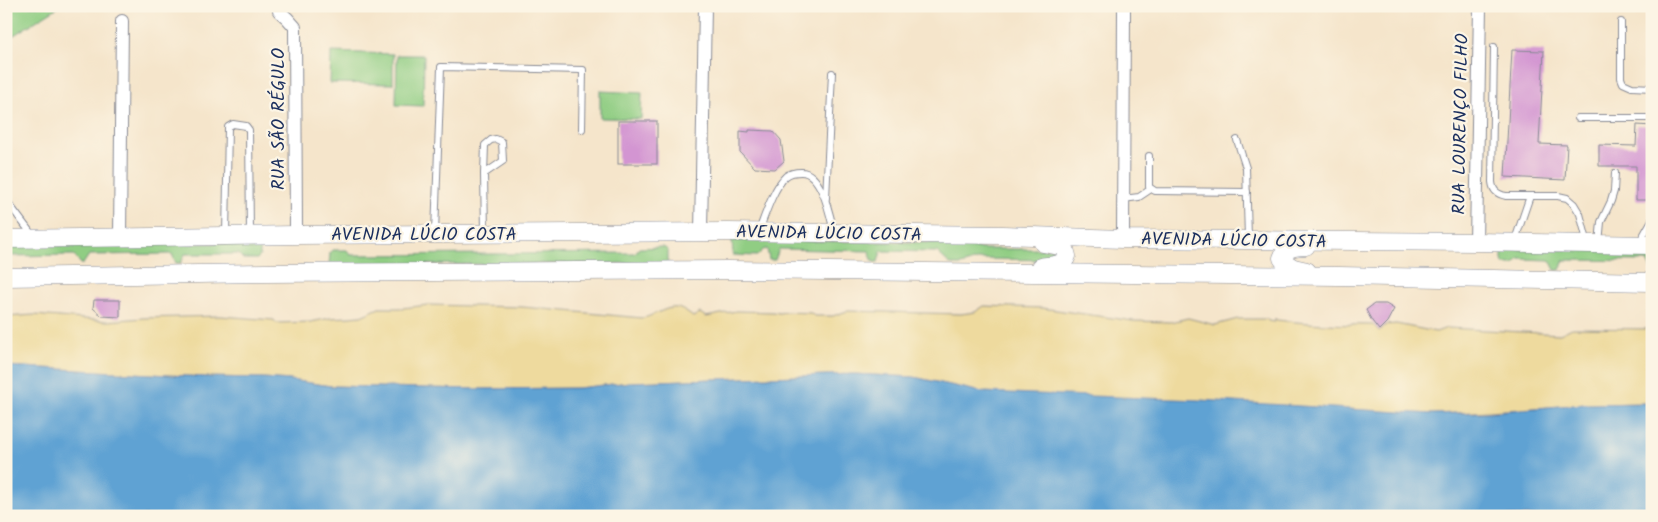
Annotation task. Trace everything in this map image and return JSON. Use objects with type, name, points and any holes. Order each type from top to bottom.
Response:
[{"type":"main road","name":"AVENIDA LÚCIO COSTA","points":[[6,239],[296,234],[758,232],[1003,235],[1123,239],[1645,245]]},
{"type":"main road","points":[[990,274],[1060,264],[1065,261],[1067,256],[1065,249],[1060,246],[1003,235]]},
{"type":"main road","points":[[1338,276],[1293,268],[1286,264],[1282,258],[1288,248],[1341,241]]},
{"type":"main road","name":"AVENIDA LÚCIO COSTA","points":[[6,277],[728,270],[1338,276],[1652,282]]},
{"type":"street","points":[[701,232],[705,6]]},
{"type":"street","points":[[1123,239],[1124,6]]},
{"type":"street","name":"RUA LOURENÇO FILHO","points":[[1476,242],[1480,6]]},
{"type":"street","name":"RUA SÃO RÉGULO","points":[[278,11],[295,27],[296,234]]},
{"type":"street","points":[[120,237],[122,21]]},
{"type":"lane","points":[[1621,22],[1621,78],[1623,83],[1632,87],[1652,88]]},
{"type":"lane","points":[[1494,47],[1493,185],[1496,192],[1506,196],[1558,196],[1571,201],[1580,214],[1594,245]]},
{"type":"lane","points":[[435,234],[441,67],[583,70],[582,129]]},
{"type":"lane","points":[[826,199],[832,73]]},
{"type":"lane","points":[[1578,118],[1652,118]]},
{"type":"lane","points":[[226,236],[228,128],[233,124],[246,126],[249,130],[250,235]]},
{"type":"lane","points":[[484,174],[502,161],[502,142],[496,139],[491,140],[485,145],[484,174],[484,233]]},
{"type":"lane","points":[[1237,140],[1246,168],[1248,239]]},
{"type":"lane","points":[[1149,156],[1149,183],[1151,189]]},
{"type":"lane","points":[[758,232],[773,194],[786,176],[795,172],[805,172],[815,179],[826,199],[834,233]]},
{"type":"lane","points":[[1594,245],[1614,191],[1615,173]]},
{"type":"lane","points":[[1123,199],[1139,197],[1151,189]]},
{"type":"lane","points":[[1151,189],[1155,191],[1247,192]]},
{"type":"lane","points":[[1514,243],[1530,196]]},
{"type":"lane","points":[[6,200],[36,239]]},
{"type":"lane","points":[[1645,245],[1652,220]]},
{"type":"green space","points":[[6,6],[60,6],[6,40]]},
{"type":"green space","points":[[331,52],[393,54],[393,84],[330,83]]},
{"type":"green space","points":[[397,55],[424,55],[423,106],[396,105]]},
{"type":"green space","points":[[600,91],[642,93],[641,119],[600,118]]},
{"type":"green space","points":[[732,240],[961,243],[981,249],[1052,249],[1057,256],[1051,260],[980,259],[961,265],[951,265],[937,252],[881,251],[878,262],[873,262],[869,251],[779,249],[775,260],[769,260],[767,249],[757,256],[733,255]]},
{"type":"green space","points":[[260,243],[260,256],[257,259],[243,259],[239,254],[185,254],[181,263],[176,263],[172,254],[89,255],[83,264],[74,255],[6,256],[6,246]]},
{"type":"green space","points":[[663,247],[668,250],[668,263],[329,265],[330,253],[333,250],[347,250],[351,255],[635,253],[639,248]]},
{"type":"green space","points":[[1502,249],[1652,251],[1652,271],[1647,261],[1564,260],[1560,270],[1555,270],[1550,260],[1519,259],[1514,264],[1503,264]]},
{"type":"sand","points":[[428,305],[522,307],[642,318],[672,308],[680,309],[693,317],[700,313],[706,317],[736,311],[811,313],[814,316],[833,316],[847,311],[961,314],[975,312],[984,306],[1042,308],[1133,321],[1171,322],[1188,318],[1215,325],[1238,319],[1268,319],[1268,321],[1275,322],[1275,318],[1277,320],[1313,323],[1373,325],[1379,331],[1386,325],[1396,324],[1436,332],[1447,328],[1560,334],[1572,328],[1652,329],[1652,403],[1597,404],[1433,414],[982,392],[914,377],[854,374],[630,382],[578,388],[477,389],[331,386],[264,378],[206,377],[6,366],[6,317],[34,315],[108,321],[220,316],[274,320],[276,323],[311,322],[330,318],[361,316],[379,308]]},
{"type":"water","points":[[6,366],[206,377],[264,378],[331,386],[477,389],[578,388],[630,382],[854,374],[914,377],[982,392],[1201,400],[1433,414],[1490,412],[1583,404],[1652,403],[1652,516],[6,516]]},
{"type":"building","points":[[1512,50],[1544,51],[1539,144],[1567,145],[1565,180],[1505,177]]},
{"type":"building","points":[[618,121],[657,121],[657,164],[618,164]]},
{"type":"building","points":[[1637,125],[1652,126],[1651,200],[1636,200],[1636,166],[1599,166],[1599,145],[1636,146]]},
{"type":"building","points":[[749,130],[773,131],[781,140],[784,161],[775,169],[755,168],[740,152],[740,131],[749,132]]},
{"type":"building","points":[[94,300],[120,300],[120,317],[102,316],[93,308]]},
{"type":"building","points":[[1374,304],[1386,304],[1394,309],[1387,322],[1379,330],[1366,310]]}]
